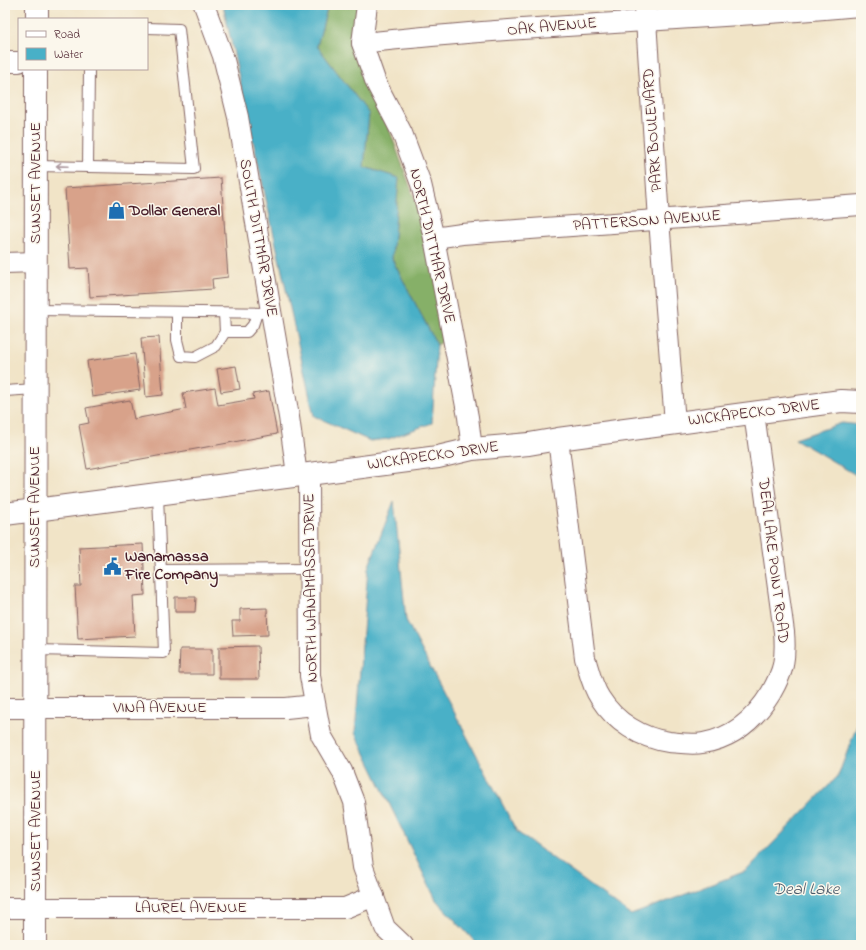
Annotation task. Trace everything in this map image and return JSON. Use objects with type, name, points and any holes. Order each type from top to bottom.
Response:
[{"type":"street","points":[[37,5],[37,18]]},
{"type":"street","name":"SOUTH DITTMAR DRIVE","points":[[204,5],[223,56],[238,117],[264,313],[303,474]]},
{"type":"street","name":"NORTH DITTMAR DRIVE","points":[[367,5],[362,43],[376,83],[402,132],[421,184],[434,238],[468,417],[472,449]]},
{"type":"street","name":"OAK AVENUE","points":[[362,43],[645,13],[775,14],[861,6]]},
{"type":"street","name":"PARK BOULEVARD","points":[[645,13],[675,423]]},
{"type":"street","points":[[5,62],[18,62]]},
{"type":"street","name":"SUNSET AVENUE","points":[[36,70],[36,945]]},
{"type":"street","name":"PATTERSON AVENUE","points":[[434,238],[462,234],[861,205]]},
{"type":"street","points":[[5,263],[36,262]]},
{"type":"street","name":"WICKAPECKO DRIVE","points":[[5,514],[158,495],[438,456],[472,449],[529,444],[841,401],[861,402]]},
{"type":"street","name":"DEAL LAKE POINT ROAD","points":[[558,439],[586,658],[592,680],[599,696],[608,709],[623,723],[638,733],[660,741],[684,744],[702,743],[723,737],[748,723],[764,704],[778,681],[783,666],[785,644],[784,632],[754,413]]},
{"type":"street","name":"NORTH WANAMASSA DRIVE","points":[[303,474],[309,569],[310,676],[321,735],[342,771],[354,802],[363,867],[385,928],[403,945]]},
{"type":"street","name":"VINA AVENUE","points":[[5,708],[286,708],[315,705]]},
{"type":"street","name":"LAUREL AVENUE","points":[[5,908],[345,908],[374,896]]},
{"type":"lane","points":[[36,166],[194,169],[179,29],[148,28]]},
{"type":"lane","points":[[88,167],[89,70]]},
{"type":"lane","points":[[36,310],[264,313]]},
{"type":"lane","points":[[177,312],[176,340],[181,356],[196,357],[216,346],[225,332],[224,313]]},
{"type":"lane","points":[[225,332],[247,332],[264,313]]},
{"type":"lane","points":[[5,391],[35,389]]},
{"type":"lane","points":[[36,650],[164,653],[158,495]]},
{"type":"lane","points":[[161,570],[309,569]]},
{"type":"green space","points":[[328,5],[359,5],[376,93],[418,208],[449,338],[437,345],[392,259],[399,178],[364,167],[369,114],[317,46]]},
{"type":"water","points":[[223,5],[328,5],[317,46],[369,114],[364,167],[399,178],[392,259],[437,345],[432,423],[388,439],[370,441],[314,416]]},
{"type":"water","points":[[842,423],[861,425],[861,478],[795,439]]},
{"type":"water","name":"Deal Lake","points":[[394,501],[406,620],[517,832],[631,915],[746,871],[838,776],[861,715],[861,945],[478,945],[436,900],[355,733],[368,568]]},
{"type":"building","points":[[221,178],[228,277],[212,279],[213,289],[90,297],[88,268],[70,269],[65,188]]},
{"type":"building","points":[[159,337],[163,395],[146,397],[141,338]]},
{"type":"building","points":[[135,354],[140,390],[92,397],[87,361]]},
{"type":"building","points":[[236,366],[240,389],[221,392],[217,369]]},
{"type":"building","points":[[215,388],[218,405],[254,399],[253,394],[269,391],[277,434],[87,469],[79,425],[89,423],[86,408],[130,400],[134,419],[186,409],[183,393]]},
{"type":"building","points":[[143,544],[145,595],[133,596],[135,636],[78,639],[75,586],[81,586],[79,547]]},
{"type":"building","points":[[175,597],[196,597],[195,612],[175,612]]},
{"type":"building","points":[[267,608],[268,635],[233,636],[232,621],[240,621],[240,609]]},
{"type":"building","points":[[258,646],[259,679],[219,679],[219,647]]},
{"type":"building","points":[[180,649],[212,649],[212,674],[179,674]]},
{"type":"place","name":"Dollar General","points":[[116,211]]},
{"type":"place","name":"Wanamassa Fire Company","points":[[112,566]]}]
